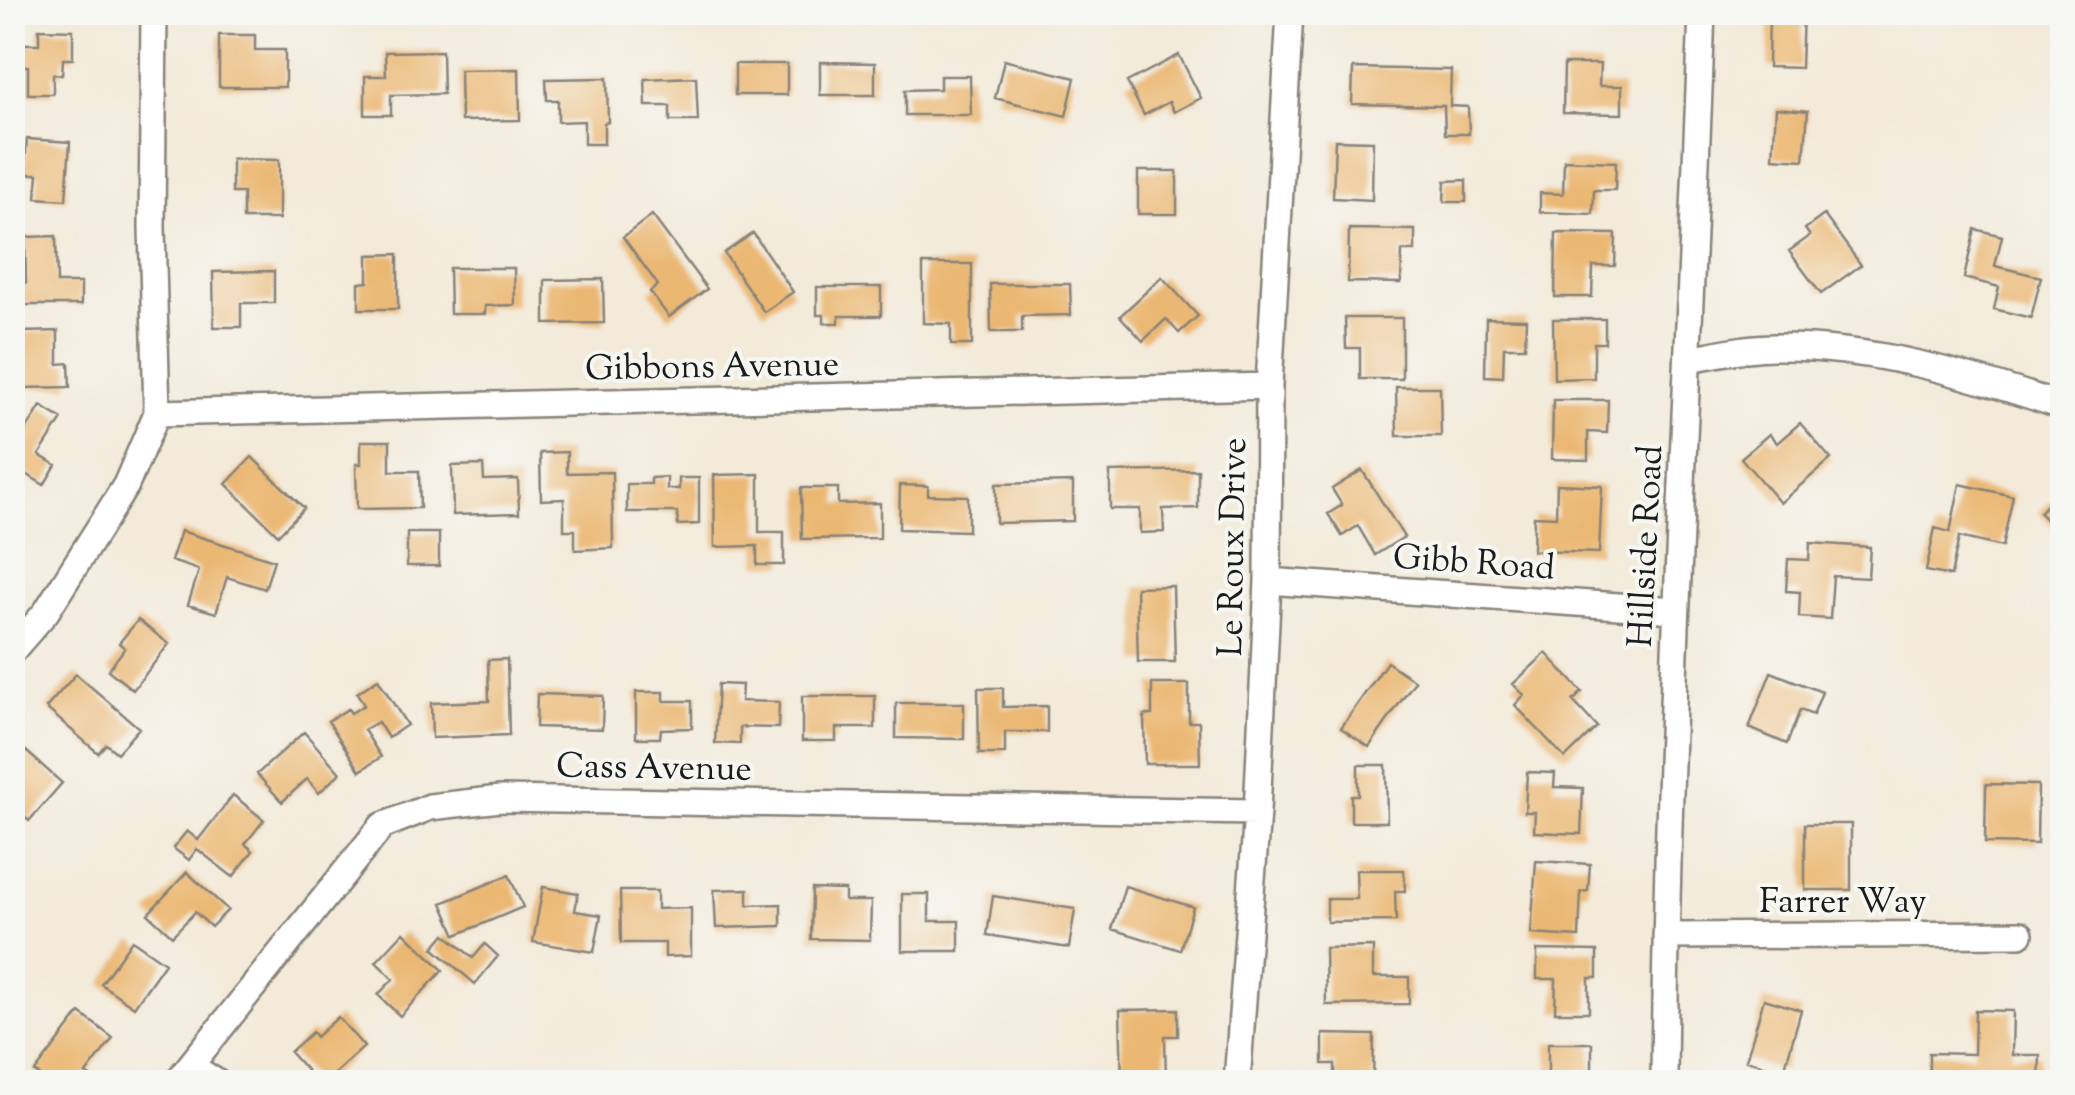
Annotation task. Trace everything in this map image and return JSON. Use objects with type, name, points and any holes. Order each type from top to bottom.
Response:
[{"type":"street","points":[[12,651],[46,612],[126,485],[156,414],[152,227],[154,12]]},
{"type":"street","name":"Le Roux Drive","points":[[1237,1082],[1257,812],[1268,582],[1270,386],[1290,12]]},
{"type":"street","name":"Hillside Road","points":[[1664,1082],[1675,610],[1702,12]]},
{"type":"street","points":[[1689,358],[1770,346],[1859,350],[1966,375],[2062,406]]},
{"type":"street","name":"Gibbons Avenue","points":[[156,414],[1270,386]]},
{"type":"street","name":"Gibb Road","points":[[1268,582],[1675,610]]},
{"type":"street","name":"Cass Avenue","points":[[184,1074],[382,826],[430,806],[500,799],[1257,812]]},
{"type":"street","name":"Farrer Way","points":[[1666,936],[2020,934]]},
{"type":"street","points":[[184,1074],[216,1082]]},
{"type":"building","points":[[1769,12],[1803,12],[1801,68],[1768,67]]},
{"type":"building","points":[[39,29],[73,30],[73,59],[63,59],[62,75],[53,74],[53,94],[28,94],[28,66],[12,66],[12,44],[39,44]]},
{"type":"building","points":[[219,35],[255,35],[255,50],[285,50],[285,87],[219,87]]},
{"type":"building","points":[[442,51],[443,94],[391,95],[391,115],[365,115],[365,76],[386,76],[385,52]]},
{"type":"building","points":[[1179,55],[1201,98],[1174,112],[1169,102],[1144,115],[1127,82]]},
{"type":"building","points":[[1004,60],[1075,78],[1066,116],[995,98]]},
{"type":"building","points":[[820,62],[875,63],[875,95],[820,95]]},
{"type":"building","points":[[735,64],[787,64],[787,95],[735,95]]},
{"type":"building","points":[[1564,64],[1600,64],[1599,86],[1622,86],[1622,114],[1563,113]]},
{"type":"building","points":[[1353,68],[1451,70],[1450,106],[1468,107],[1469,134],[1445,134],[1444,106],[1352,104]]},
{"type":"building","points":[[519,69],[520,120],[461,121],[460,70]]},
{"type":"building","points":[[940,76],[970,76],[971,115],[905,115],[905,90],[940,89]]},
{"type":"building","points":[[696,77],[698,121],[670,121],[670,106],[646,106],[645,79]]},
{"type":"building","points":[[607,78],[604,144],[584,144],[584,121],[558,122],[558,100],[547,100],[546,79]]},
{"type":"building","points":[[1776,108],[1808,111],[1804,160],[1773,158]]},
{"type":"building","points":[[27,139],[70,142],[66,200],[36,198],[38,174],[24,174]]},
{"type":"building","points":[[1335,140],[1373,141],[1372,200],[1333,198]]},
{"type":"building","points":[[232,159],[279,160],[279,219],[243,219],[243,193],[232,193]]},
{"type":"building","points":[[1564,160],[1616,162],[1615,190],[1594,190],[1593,214],[1540,212],[1540,193],[1563,194]]},
{"type":"building","points":[[1138,171],[1177,171],[1177,214],[1138,214]]},
{"type":"building","points":[[1466,180],[1466,202],[1444,202],[1445,181]]},
{"type":"building","points":[[652,215],[707,289],[669,317],[650,292],[658,285],[623,237]]},
{"type":"building","points":[[1824,215],[1861,265],[1821,294],[1789,251],[1810,236],[1805,229]]},
{"type":"building","points":[[1349,229],[1415,230],[1415,251],[1402,251],[1401,283],[1348,282]]},
{"type":"building","points":[[1975,229],[2002,236],[1995,266],[2041,277],[2031,318],[1994,309],[1999,287],[1964,278]]},
{"type":"building","points":[[753,233],[793,292],[764,312],[724,253]]},
{"type":"building","points":[[1556,233],[1616,234],[1615,266],[1593,266],[1592,297],[1555,297]]},
{"type":"building","points":[[56,236],[57,283],[81,283],[81,305],[17,305],[17,283],[26,283],[25,237]]},
{"type":"building","points":[[398,254],[398,309],[359,309],[359,283],[368,282],[368,255]]},
{"type":"building","points":[[923,264],[972,264],[972,345],[951,345],[951,324],[923,323]]},
{"type":"building","points":[[449,268],[514,268],[515,305],[485,306],[485,314],[450,314]]},
{"type":"building","points":[[274,271],[274,303],[241,303],[241,327],[214,327],[213,272]]},
{"type":"building","points":[[1162,277],[1198,316],[1179,333],[1166,319],[1143,341],[1120,316]]},
{"type":"building","points":[[603,279],[604,323],[545,324],[545,280]]},
{"type":"building","points":[[990,284],[1070,284],[1071,315],[1022,316],[1022,332],[991,332]]},
{"type":"building","points":[[817,287],[881,287],[881,316],[839,316],[839,323],[824,323],[824,315],[817,315]]},
{"type":"building","points":[[1345,318],[1402,318],[1402,379],[1360,379],[1360,348],[1346,348]]},
{"type":"building","points":[[1486,318],[1526,319],[1525,347],[1504,347],[1503,377],[1485,376]]},
{"type":"building","points":[[1553,319],[1605,319],[1605,343],[1594,343],[1594,378],[1554,379]]},
{"type":"building","points":[[58,331],[58,364],[69,363],[70,387],[23,388],[22,332]]},
{"type":"building","points":[[1396,387],[1440,387],[1441,436],[1397,436]]},
{"type":"building","points":[[1553,400],[1608,400],[1607,433],[1588,432],[1588,460],[1552,459]]},
{"type":"building","points":[[41,406],[62,419],[39,455],[56,465],[44,485],[12,465],[12,433],[21,438]]},
{"type":"building","points":[[1800,423],[1831,459],[1780,503],[1741,458],[1769,434],[1777,443]]},
{"type":"building","points":[[361,441],[390,441],[390,471],[419,471],[420,508],[357,509],[356,464],[361,464]]},
{"type":"building","points":[[567,452],[567,473],[612,472],[613,548],[575,550],[575,530],[564,530],[564,499],[541,500],[540,453]]},
{"type":"building","points":[[252,457],[304,508],[278,535],[226,484]]},
{"type":"building","points":[[483,465],[484,480],[518,479],[519,513],[453,515],[452,466]]},
{"type":"building","points":[[1198,470],[1198,508],[1163,509],[1164,532],[1140,533],[1140,509],[1110,509],[1110,472]]},
{"type":"building","points":[[1362,470],[1404,537],[1375,555],[1358,526],[1342,536],[1328,514],[1342,505],[1332,489]]},
{"type":"building","points":[[759,474],[759,532],[784,532],[784,565],[757,565],[757,546],[715,547],[714,475]]},
{"type":"building","points":[[667,477],[667,489],[679,489],[679,478],[699,478],[699,524],[678,525],[677,512],[627,512],[627,484],[651,484],[651,478]]},
{"type":"building","points":[[1073,482],[1073,521],[996,523],[996,484]]},
{"type":"building","points":[[1557,484],[1602,486],[1599,553],[1533,551],[1534,516],[1556,517]]},
{"type":"building","points":[[1960,484],[2013,496],[2002,547],[1959,537],[1951,576],[1926,571],[1935,528],[1950,532]]},
{"type":"building","points":[[900,485],[928,486],[928,495],[968,496],[968,531],[899,529]]},
{"type":"building","points":[[801,488],[838,488],[838,504],[880,503],[880,538],[802,539]]},
{"type":"building","points":[[2059,494],[2062,497],[2062,537],[2039,512]]},
{"type":"building","points":[[181,531],[274,560],[265,589],[227,577],[216,613],[188,605],[199,570],[171,561]]},
{"type":"building","points":[[407,533],[439,533],[439,566],[407,566]]},
{"type":"building","points":[[1810,543],[1870,547],[1868,578],[1833,576],[1830,619],[1799,617],[1800,592],[1786,591],[1788,559],[1809,560]]},
{"type":"building","points":[[1173,586],[1175,662],[1138,662],[1136,587]]},
{"type":"building","points":[[138,620],[169,644],[133,690],[108,670],[125,648],[119,643]]},
{"type":"building","points":[[1546,653],[1582,692],[1573,701],[1597,727],[1565,758],[1515,705],[1524,695],[1513,684]]},
{"type":"building","points":[[507,659],[509,735],[432,738],[431,703],[489,701],[488,660]]},
{"type":"building","points":[[1387,662],[1415,681],[1369,747],[1341,728]]},
{"type":"building","points":[[1771,672],[1822,692],[1813,715],[1800,710],[1787,744],[1749,728]]},
{"type":"building","points":[[76,674],[139,728],[117,753],[106,744],[98,753],[46,708]]},
{"type":"building","points":[[378,679],[407,725],[388,738],[378,722],[364,730],[381,757],[360,771],[328,721],[364,705],[357,693]]},
{"type":"building","points":[[718,684],[742,685],[741,701],[779,702],[778,728],[740,727],[740,744],[715,743]]},
{"type":"building","points":[[1152,684],[1189,684],[1189,722],[1199,722],[1200,764],[1145,764],[1144,715],[1152,715]]},
{"type":"building","points":[[978,688],[1003,688],[1003,707],[1047,706],[1047,732],[1005,732],[1005,754],[979,754]]},
{"type":"building","points":[[636,692],[664,692],[664,701],[692,701],[692,728],[661,729],[660,738],[636,738]]},
{"type":"building","points":[[537,694],[603,696],[602,729],[536,727]]},
{"type":"building","points":[[802,696],[875,696],[875,728],[836,728],[836,741],[802,741]]},
{"type":"building","points":[[896,703],[964,703],[964,739],[896,738]]},
{"type":"building","points":[[304,732],[340,773],[319,793],[307,779],[282,802],[257,774]]},
{"type":"building","points":[[26,751],[62,783],[29,821],[12,806],[12,787],[19,779],[12,773],[12,767]]},
{"type":"building","points":[[1358,765],[1386,765],[1387,822],[1351,822],[1351,795],[1358,795]]},
{"type":"building","points":[[1527,772],[1555,773],[1554,787],[1583,788],[1581,834],[1534,832],[1535,812],[1525,812]]},
{"type":"building","points":[[1986,784],[2038,785],[2037,844],[1985,843]]},
{"type":"building","points":[[233,795],[264,820],[245,844],[253,851],[233,877],[197,849],[189,860],[173,848],[187,831],[198,840]]},
{"type":"building","points":[[1805,824],[1851,824],[1851,890],[1805,890]]},
{"type":"building","points":[[1536,861],[1590,864],[1588,891],[1581,892],[1579,937],[1531,934]]},
{"type":"building","points":[[1356,870],[1404,870],[1405,891],[1395,891],[1396,921],[1327,922],[1327,899],[1357,899]]},
{"type":"building","points":[[187,872],[228,910],[211,927],[195,912],[172,936],[148,914]]},
{"type":"building","points":[[509,875],[523,907],[456,935],[442,903]]},
{"type":"building","points":[[1125,886],[1193,907],[1180,950],[1112,929]]},
{"type":"building","points":[[543,887],[578,893],[575,911],[601,915],[594,952],[533,942]]},
{"type":"building","points":[[748,889],[748,905],[781,904],[781,926],[716,928],[714,890]]},
{"type":"building","points":[[812,889],[845,890],[845,901],[871,901],[870,940],[811,939]]},
{"type":"building","points":[[620,891],[657,891],[657,909],[691,908],[691,956],[665,957],[665,943],[621,943]]},
{"type":"building","points":[[902,894],[929,894],[929,921],[959,921],[959,951],[902,951]]},
{"type":"building","points":[[993,896],[1075,909],[1069,948],[987,935]]},
{"type":"building","points":[[404,932],[443,970],[400,1016],[378,995],[393,979],[376,962]]},
{"type":"building","points":[[445,934],[473,958],[485,944],[498,956],[475,984],[433,948]]},
{"type":"building","points":[[132,940],[165,963],[134,1007],[101,984]]},
{"type":"building","points":[[1373,947],[1373,977],[1409,977],[1409,1004],[1326,1005],[1325,948]]},
{"type":"building","points":[[1537,950],[1597,951],[1597,978],[1589,978],[1589,1012],[1555,1012],[1556,979],[1537,979]]},
{"type":"building","points":[[1764,999],[1801,1010],[1784,1071],[1746,1060]]},
{"type":"building","points":[[1178,1009],[1178,1036],[1165,1036],[1166,1082],[1122,1082],[1120,1010]]},
{"type":"building","points":[[1975,1010],[2013,1011],[2012,1055],[2040,1055],[2039,1082],[1929,1082],[1929,1053],[1974,1054]]},
{"type":"building","points":[[80,1013],[113,1038],[86,1074],[93,1079],[90,1082],[49,1082],[35,1072]]},
{"type":"building","points":[[338,1017],[364,1047],[325,1082],[317,1082],[290,1052],[312,1032],[316,1037]]},
{"type":"building","points":[[1323,1034],[1374,1035],[1373,1082],[1335,1082],[1335,1064],[1323,1064]]},
{"type":"building","points":[[1548,1043],[1592,1043],[1592,1077],[1580,1077],[1580,1082],[1548,1082]]}]
